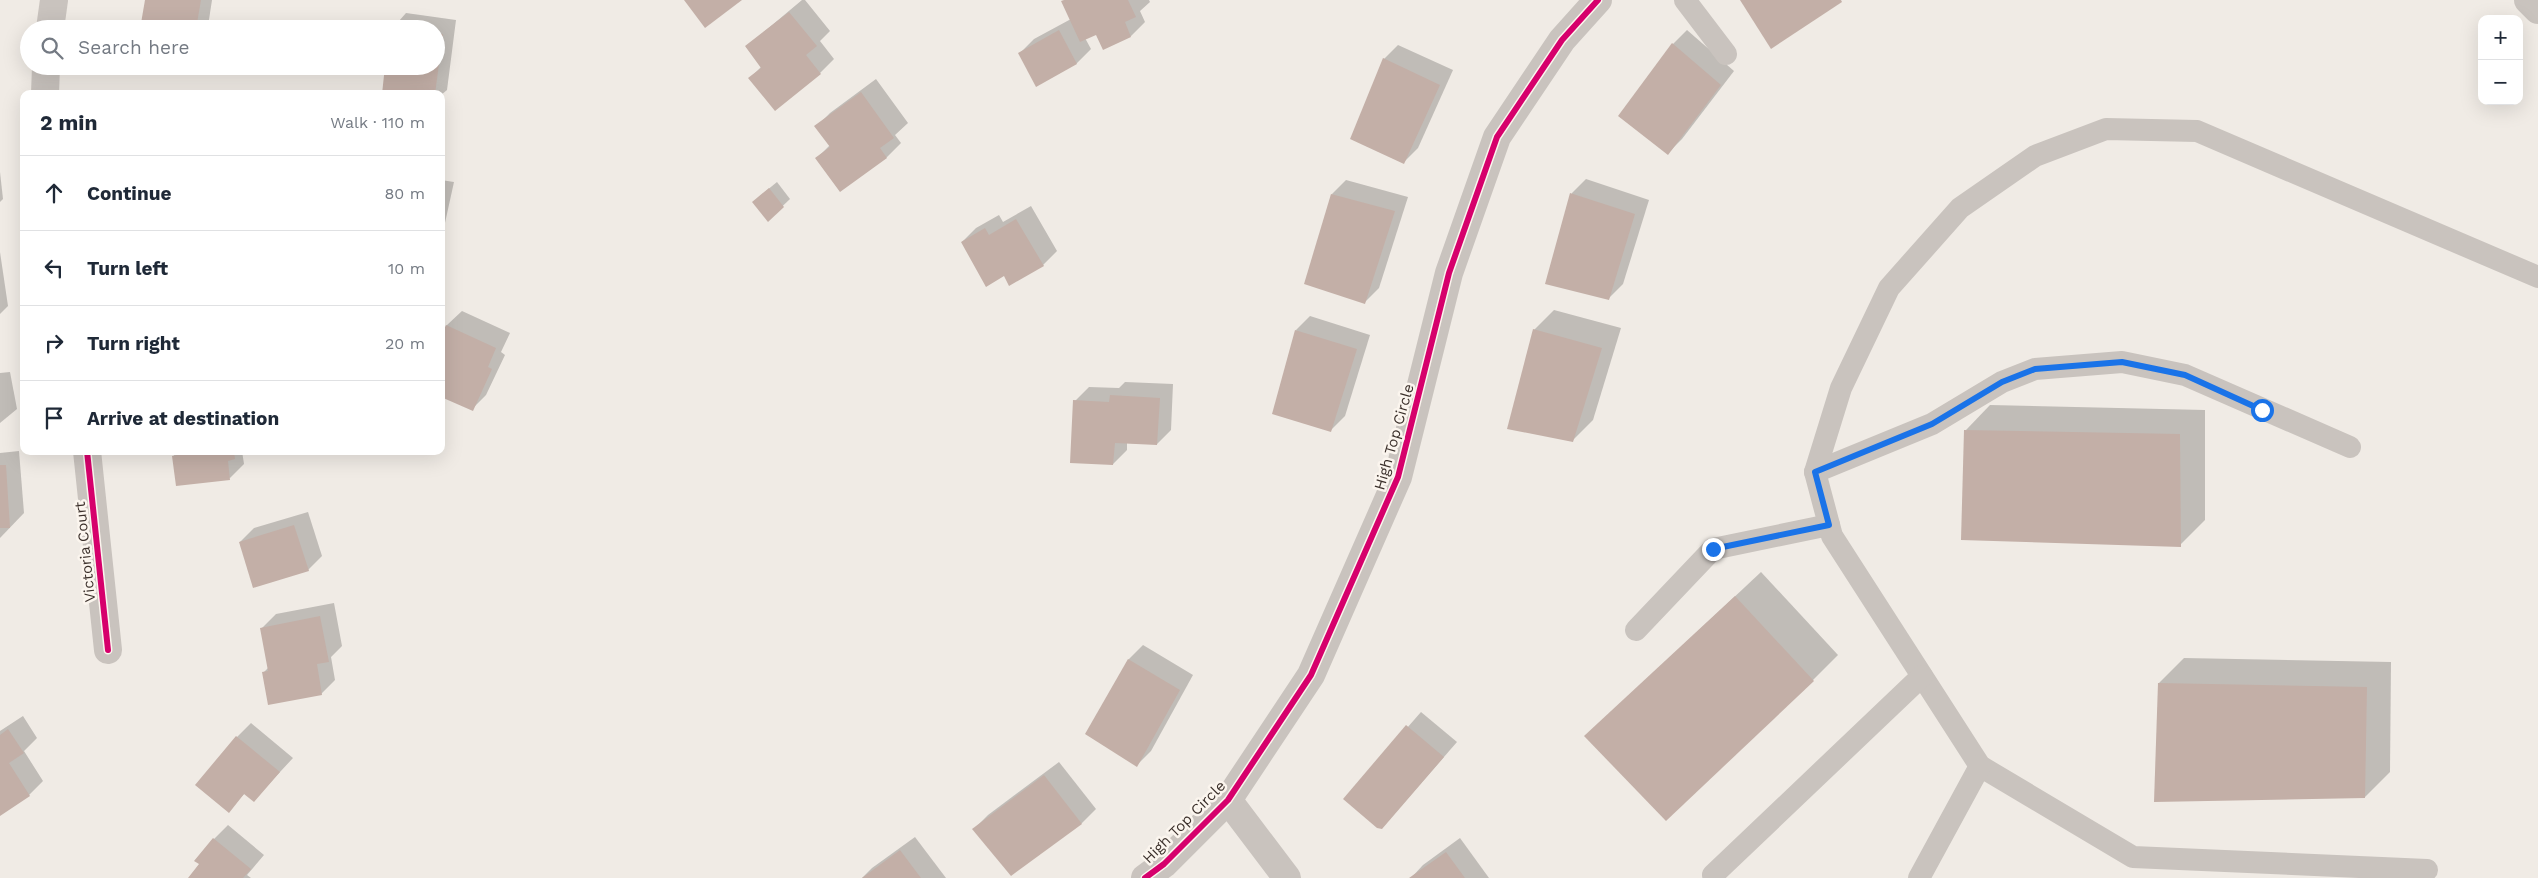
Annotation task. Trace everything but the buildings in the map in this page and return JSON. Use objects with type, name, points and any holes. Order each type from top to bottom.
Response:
[{"type":"street","points":[[51,20],[54,0]]},
{"type":"street","name":"High Top Circle","points":[[1145,878],[1164,864],[1228,800],[1311,675],[1398,477],[1449,273],[1498,136],[1562,40],[1598,0]]},
{"type":"street","points":[[2528,0],[2538,10]]},
{"type":"street","points":[[45,90],[46,75]]},
{"type":"street","name":"Victoria Court","points":[[87,455],[108,650]]},
{"type":"street","points":[[1228,800],[1287,878]]},
{"type":"lane","points":[[1685,0],[1726,54]]},
{"type":"lane","points":[[2427,870],[2134,857],[1980,766],[1832,536],[1815,472],[1841,388],[1889,288],[1960,208],[2035,156],[2106,129],[2197,131],[2538,277]]},
{"type":"lane","points":[[1815,472],[1932,424],[2002,382],[2035,369],[2122,362],[2185,375],[2350,447]]},
{"type":"lane","points":[[1636,630],[1713,549],[1829,525]]},
{"type":"lane","points":[[1713,875],[1922,676]]},
{"type":"lane","points":[[1919,878],[1980,766]]},
{"type":"cycle path","points":[[1145,878],[1164,864],[1228,800],[1311,675],[1398,477],[1449,273],[1497,137],[1562,40],[1598,0]]},
{"type":"cycle path","points":[[87,455],[108,650]]},
{"type":"route","points":[[1713,549],[1829,525],[1815,472],[1932,424],[2002,382],[2035,369],[2122,362],[2185,375],[2233,395],[2262,410]]}]
